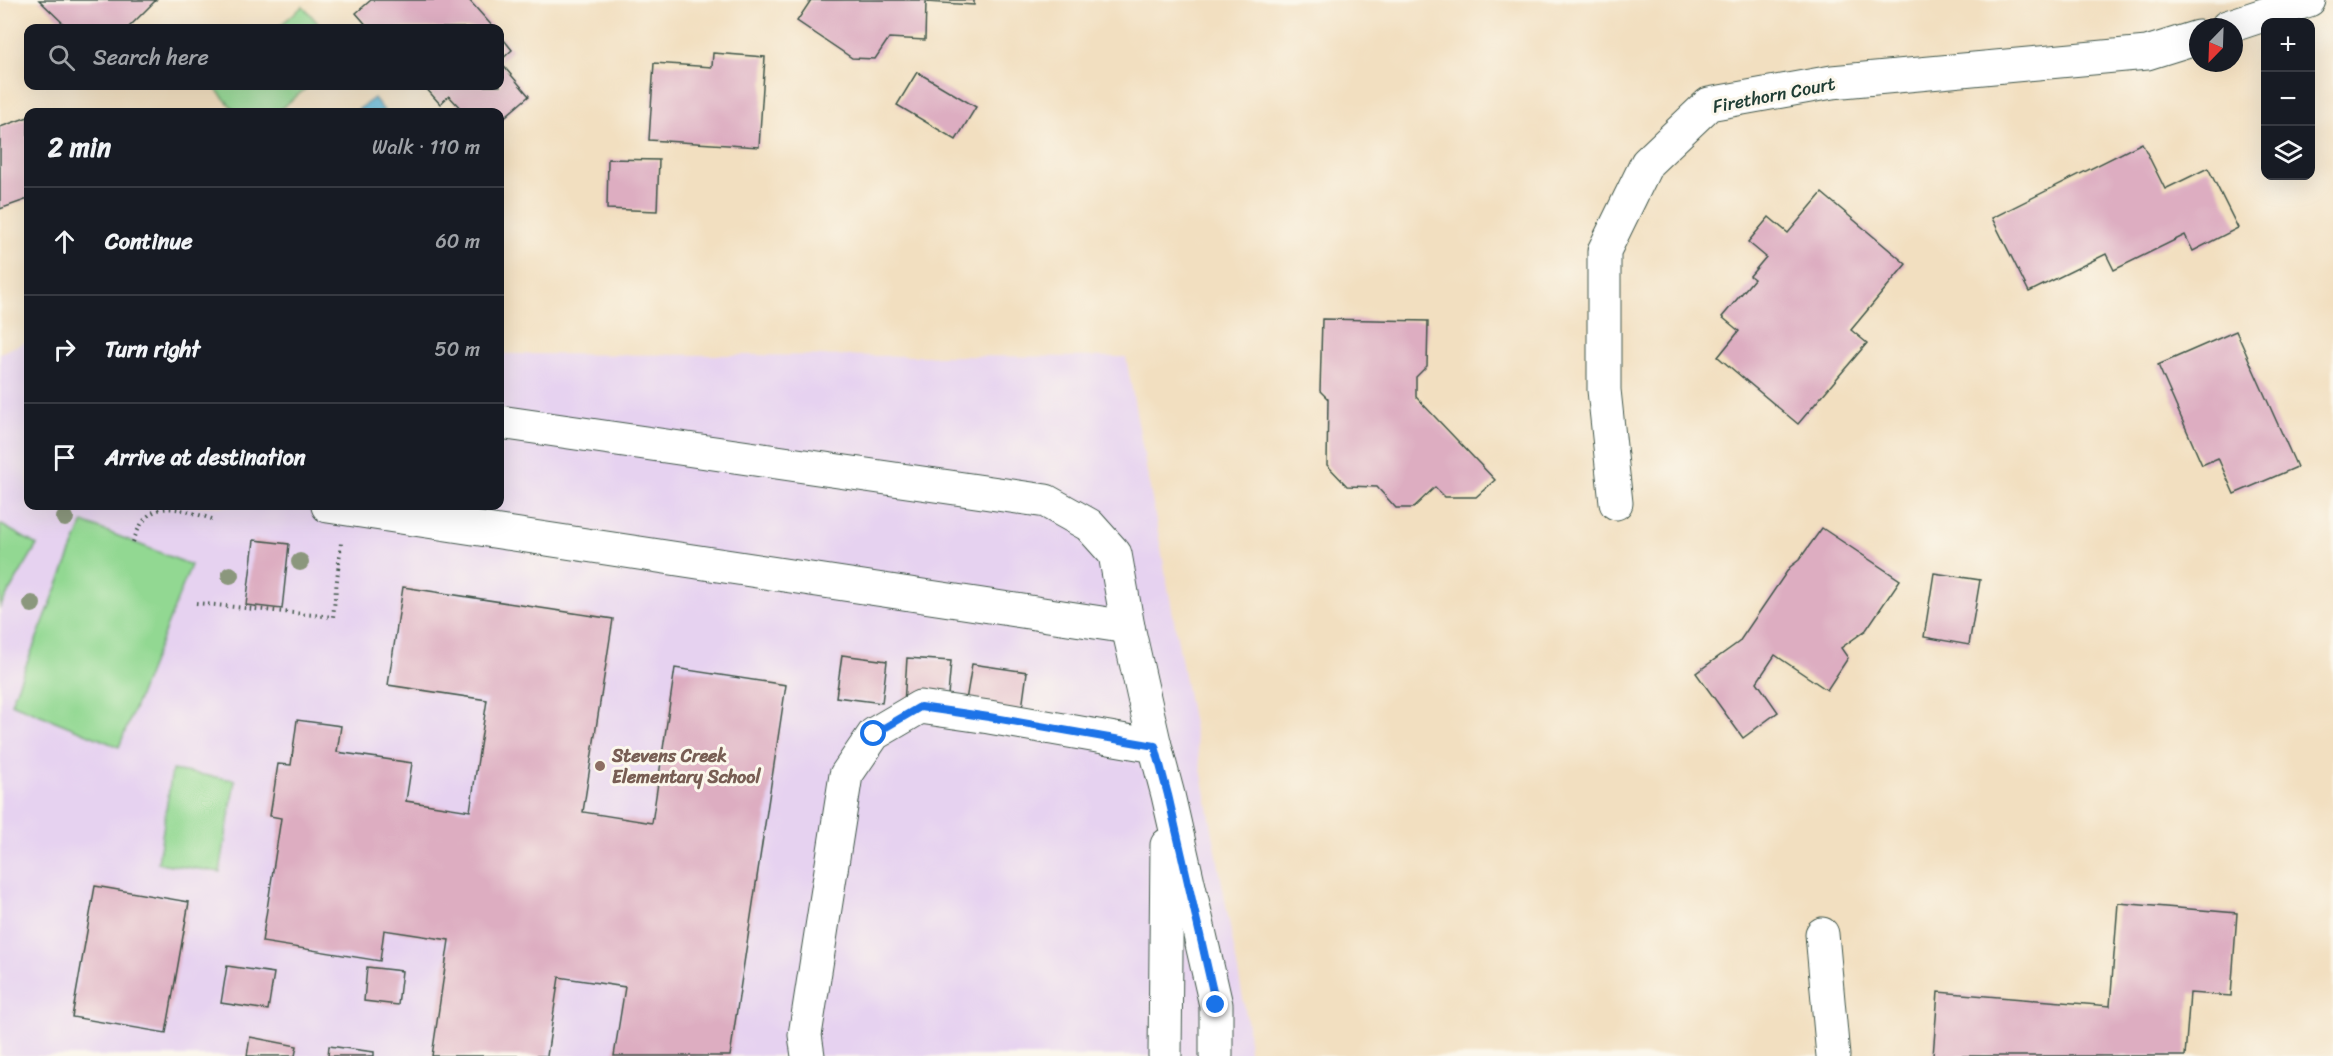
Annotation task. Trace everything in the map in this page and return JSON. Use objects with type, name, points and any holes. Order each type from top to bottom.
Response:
[{"type":"street","points":[[2243,22],[2309,0]]},
{"type":"street","name":"Firethorn Court","points":[[1617,503],[1604,390],[1604,251],[1647,163],[1709,104],[1832,82],[2147,54],[2189,40]]},
{"type":"street","points":[[504,423],[1046,501],[1089,525],[1115,554],[1128,627],[1216,1005],[1216,1056]]},
{"type":"street","points":[[356,510],[1128,627]]},
{"type":"street","points":[[808,1056],[805,1035],[846,775],[874,734],[920,707],[1155,746]]},
{"type":"street","points":[[1165,1056],[1168,795]]},
{"type":"street","points":[[1822,934],[1833,1056]]},
{"type":"path","points":[[133,542],[138,526],[144,518],[157,510]]},
{"type":"path","points":[[184,510],[212,519]]},
{"type":"path","points":[[196,603],[333,617],[336,510]]},
{"type":"shaded area","name":"Stevens Creek Elementary School","points":[[24,343],[24,510],[504,510],[504,354],[1126,357],[1248,1026],[1249,1056],[0,1056],[0,353]]},
{"type":"green space","points":[[303,6],[319,24],[282,24]]},
{"type":"green space","points":[[217,90],[304,90],[282,108],[232,108]]},
{"type":"green space","points":[[83,522],[191,565],[119,747],[11,703]]},
{"type":"green space","points":[[0,524],[37,545],[0,607]]},
{"type":"green space","points":[[172,770],[235,780],[220,872],[158,863]]},
{"type":"water","points":[[374,98],[382,108],[360,108]]},
{"type":"building","points":[[39,0],[156,0],[132,24],[64,24]]},
{"type":"building","points":[[371,0],[469,0],[490,24],[366,24],[356,13]]},
{"type":"building","points":[[811,0],[974,0],[974,5],[926,2],[925,40],[889,38],[875,59],[852,58],[797,21]]},
{"type":"building","points":[[504,40],[512,50],[504,57]]},
{"type":"building","points":[[713,53],[765,57],[759,147],[649,140],[654,63],[712,67]]},
{"type":"building","points":[[504,67],[529,96],[504,118],[504,108],[460,108],[449,96],[440,104],[428,90],[504,90]]},
{"type":"building","points":[[917,72],[976,107],[956,140],[897,105]]},
{"type":"building","points":[[24,118],[24,200],[0,209],[0,127]]},
{"type":"building","points":[[2142,143],[2165,189],[2208,168],[2238,228],[2193,251],[2185,235],[2114,270],[2106,254],[2029,292],[1992,218]]},
{"type":"building","points":[[608,159],[659,160],[657,211],[607,209]]},
{"type":"building","points":[[1822,193],[1906,264],[1851,330],[1867,343],[1798,424],[1718,357],[1739,331],[1722,317],[1754,279],[1750,276],[1766,257],[1748,242],[1769,217],[1788,233]]},
{"type":"building","points":[[1322,319],[1428,321],[1427,366],[1416,377],[1416,397],[1495,480],[1476,497],[1445,497],[1435,487],[1413,508],[1396,508],[1377,487],[1347,486],[1327,465],[1328,399],[1320,391]]},
{"type":"building","points":[[2236,331],[2297,467],[2234,494],[2218,458],[2202,465],[2158,365]]},
{"type":"building","points":[[1822,528],[1900,580],[1866,630],[1841,648],[1848,658],[1827,690],[1775,655],[1757,682],[1778,712],[1743,738],[1696,673],[1739,642],[1790,567],[1799,560]]},
{"type":"building","points":[[254,540],[289,544],[282,609],[246,605]]},
{"type":"building","points":[[1934,573],[1980,580],[1969,645],[1924,637]]},
{"type":"building","points":[[403,587],[613,619],[583,812],[652,823],[675,668],[786,685],[730,1056],[614,1056],[625,987],[559,977],[547,1056],[432,1056],[449,940],[384,930],[380,961],[262,942],[281,818],[270,816],[278,764],[291,765],[297,720],[341,726],[337,752],[412,763],[406,801],[470,811],[487,700],[388,685]]},
{"type":"building","points":[[842,655],[887,661],[882,703],[836,697]]},
{"type":"building","points":[[907,658],[951,661],[947,707],[904,704]]},
{"type":"building","points":[[972,664],[1027,672],[1021,716],[965,707]]},
{"type":"building","points":[[95,886],[189,902],[166,1033],[72,1017]]},
{"type":"building","points":[[2118,903],[2237,913],[2231,996],[2190,993],[2185,1056],[1933,1056],[1938,992],[2110,1006]]},
{"type":"building","points":[[227,966],[274,973],[268,1010],[221,1003]]},
{"type":"building","points":[[367,967],[402,971],[398,1005],[364,1001]]},
{"type":"building","points":[[250,1037],[297,1046],[295,1056],[247,1056]]},
{"type":"building","points":[[329,1046],[374,1052],[374,1056],[328,1056]]},
{"type":"place","name":"Stevens Creek Elementary School","points":[[600,766]]},
{"type":"route","points":[[874,734],[920,707],[1155,746],[1216,1005]]}]
